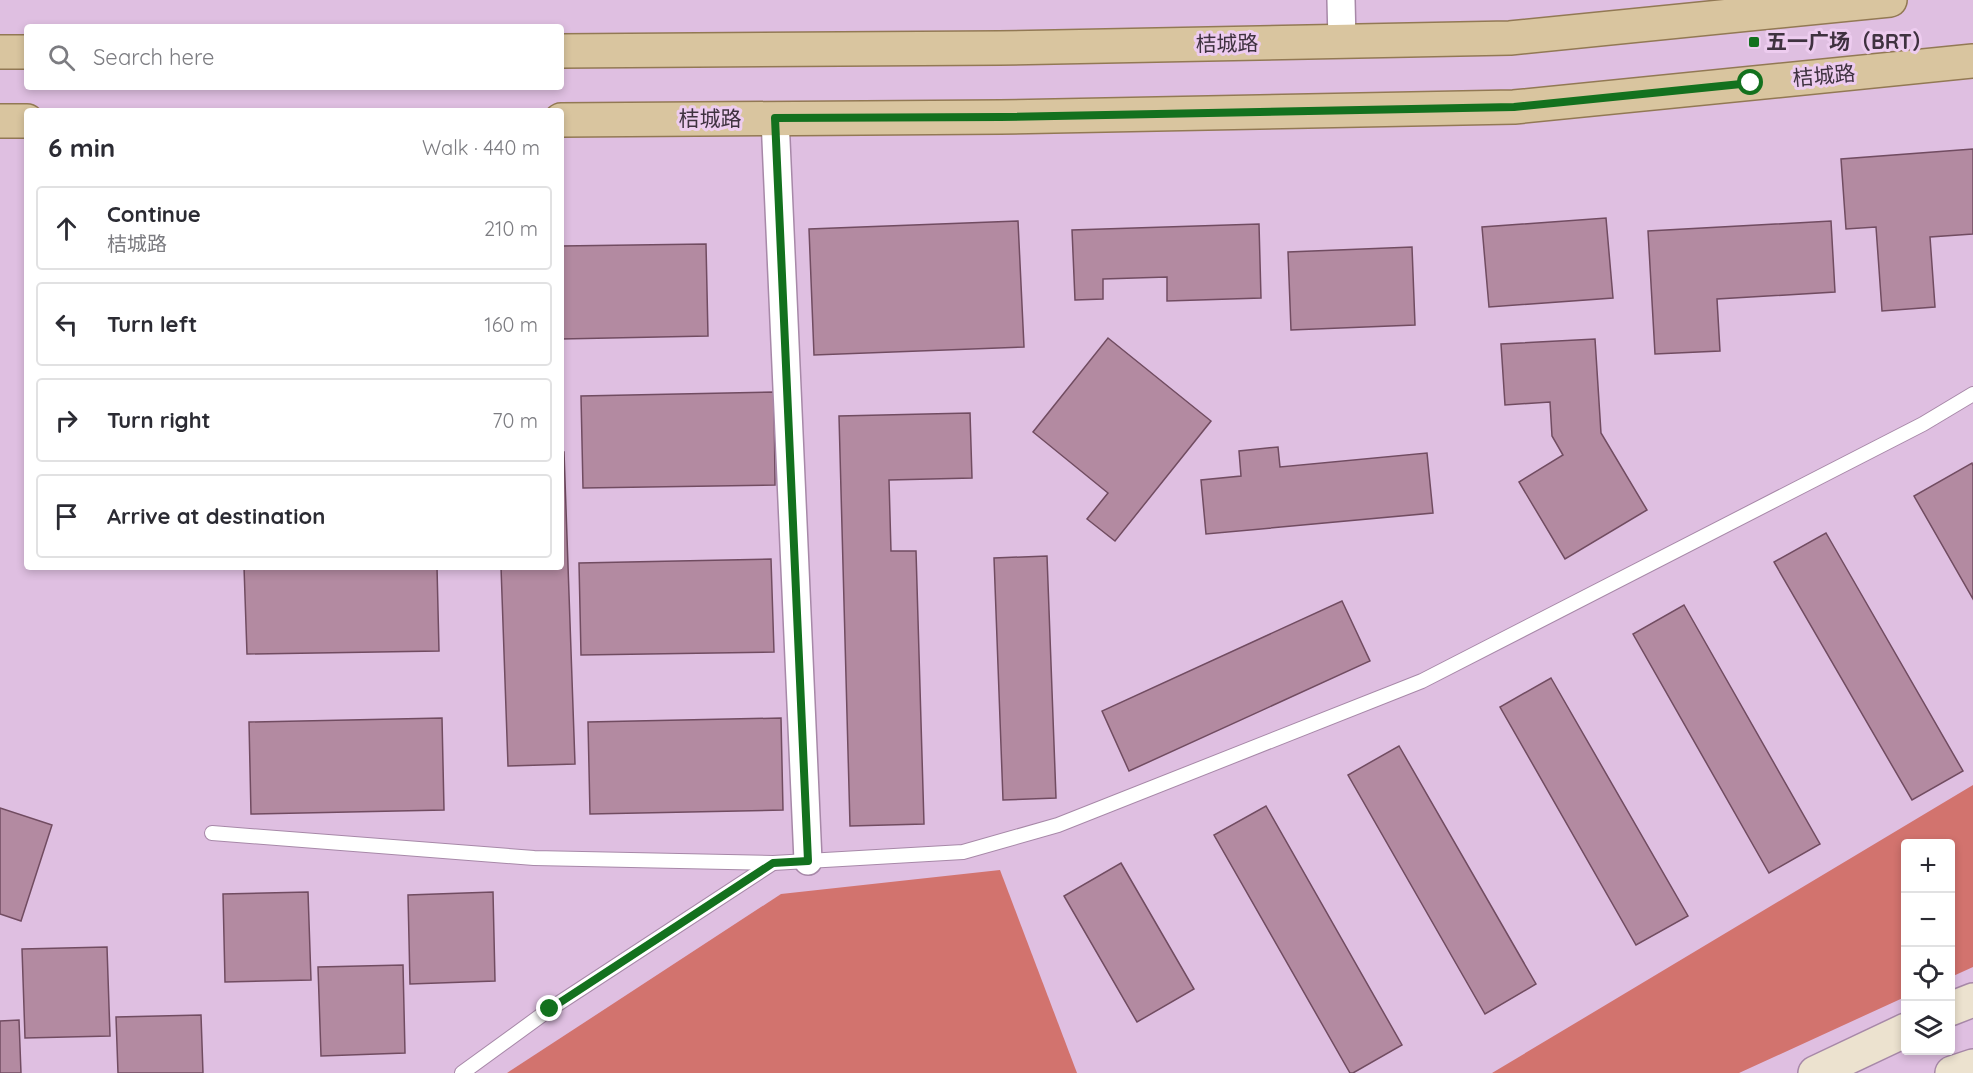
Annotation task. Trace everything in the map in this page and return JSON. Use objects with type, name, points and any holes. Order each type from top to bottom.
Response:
[{"type":"main road","name":"桔城路","points":[[564,51],[987,48],[1510,38],[1890,0]]},
{"type":"main road","points":[[0,52],[24,52]]},
{"type":"main road","name":"桔城路","points":[[564,120],[1000,117],[1514,107],[1973,61]]},
{"type":"main road","points":[[0,121],[24,121]]},
{"type":"main road","points":[[1955,1007],[1973,1000]]},
{"type":"main road","points":[[1815,1073],[1901,1032]]},
{"type":"main road","points":[[1952,1073],[1973,1066]]},
{"type":"street","points":[[1341,0],[1342,41]]},
{"type":"street","points":[[775,118],[808,861]]},
{"type":"lane","points":[[212,833],[534,858],[773,863],[963,852],[1058,825],[1422,681],[1923,424],[1973,394]]},
{"type":"lane","points":[[462,1073],[550,1009],[773,863]]},
{"type":"shaded area","points":[[1973,785],[1973,967],[1955,975],[1955,839],[1901,839],[1901,999],[1739,1073],[1492,1073]]},
{"type":"shaded area","points":[[1000,870],[1077,1073],[507,1073],[781,894]]},
{"type":"building","points":[[1973,149],[1973,234],[1930,237],[1935,307],[1882,311],[1876,227],[1846,229],[1841,159]]},
{"type":"building","points":[[1606,218],[1613,298],[1489,307],[1482,227]]},
{"type":"building","points":[[1018,221],[1024,347],[814,355],[809,229]]},
{"type":"building","points":[[1831,221],[1835,292],[1717,299],[1720,351],[1655,354],[1648,231]]},
{"type":"building","points":[[1259,224],[1261,298],[1167,301],[1167,277],[1103,279],[1103,299],[1075,300],[1072,230]]},
{"type":"building","points":[[706,244],[708,336],[564,339],[564,246]]},
{"type":"building","points":[[1412,247],[1415,325],[1291,330],[1288,252]]},
{"type":"building","points":[[1108,338],[1211,421],[1115,541],[1087,519],[1108,493],[1033,432]]},
{"type":"building","points":[[1595,339],[1601,433],[1647,510],[1565,559],[1519,482],[1563,455],[1552,436],[1550,402],[1505,405],[1501,344]]},
{"type":"building","points":[[774,392],[775,485],[583,488],[581,396]]},
{"type":"building","points":[[970,413],[972,478],[889,480],[891,551],[916,551],[924,824],[850,826],[839,416]]},
{"type":"building","points":[[1278,447],[1280,467],[1427,453],[1433,513],[1206,534],[1201,480],[1241,476],[1239,451]]},
{"type":"building","points":[[564,452],[575,764],[508,766],[501,570],[564,570]]},
{"type":"building","points":[[1972,463],[1973,466],[1973,599],[1914,496]]},
{"type":"building","points":[[1826,533],[1963,771],[1912,800],[1774,562]]},
{"type":"building","points":[[1047,556],[1056,798],[1003,800],[994,558]]},
{"type":"building","points":[[771,559],[774,652],[581,655],[579,563]]},
{"type":"building","points":[[244,570],[437,570],[439,651],[247,654]]},
{"type":"building","points":[[1342,601],[1370,661],[1129,771],[1102,711]]},
{"type":"building","points":[[1684,605],[1820,844],[1769,873],[1633,634]]},
{"type":"building","points":[[1551,678],[1688,916],[1636,945],[1500,707]]},
{"type":"building","points":[[442,718],[444,810],[251,814],[249,722]]},
{"type":"building","points":[[781,718],[783,810],[590,814],[588,722]]},
{"type":"building","points":[[1399,746],[1536,984],[1485,1014],[1348,775]]},
{"type":"building","points":[[1266,806],[1402,1045],[1353,1073],[1350,1073],[1214,835]]},
{"type":"building","points":[[0,808],[52,825],[21,921],[0,914]]},
{"type":"building","points":[[1121,863],[1194,989],[1137,1022],[1064,896]]},
{"type":"building","points":[[308,892],[311,980],[225,982],[223,894]]},
{"type":"building","points":[[493,892],[495,981],[410,984],[408,895]]},
{"type":"building","points":[[107,947],[110,1036],[25,1038],[22,949]]},
{"type":"building","points":[[403,965],[405,1053],[321,1056],[318,967]]},
{"type":"building","points":[[201,1015],[203,1073],[118,1073],[116,1017]]},
{"type":"building","points":[[19,1020],[21,1073],[0,1073],[0,1021]]},
{"type":"place","name":"五一广场（BRT）","points":[[1754,42]]},
{"type":"route","points":[[550,1009],[773,863],[808,861],[775,118],[1000,117],[1514,107],[1751,83]]}]
